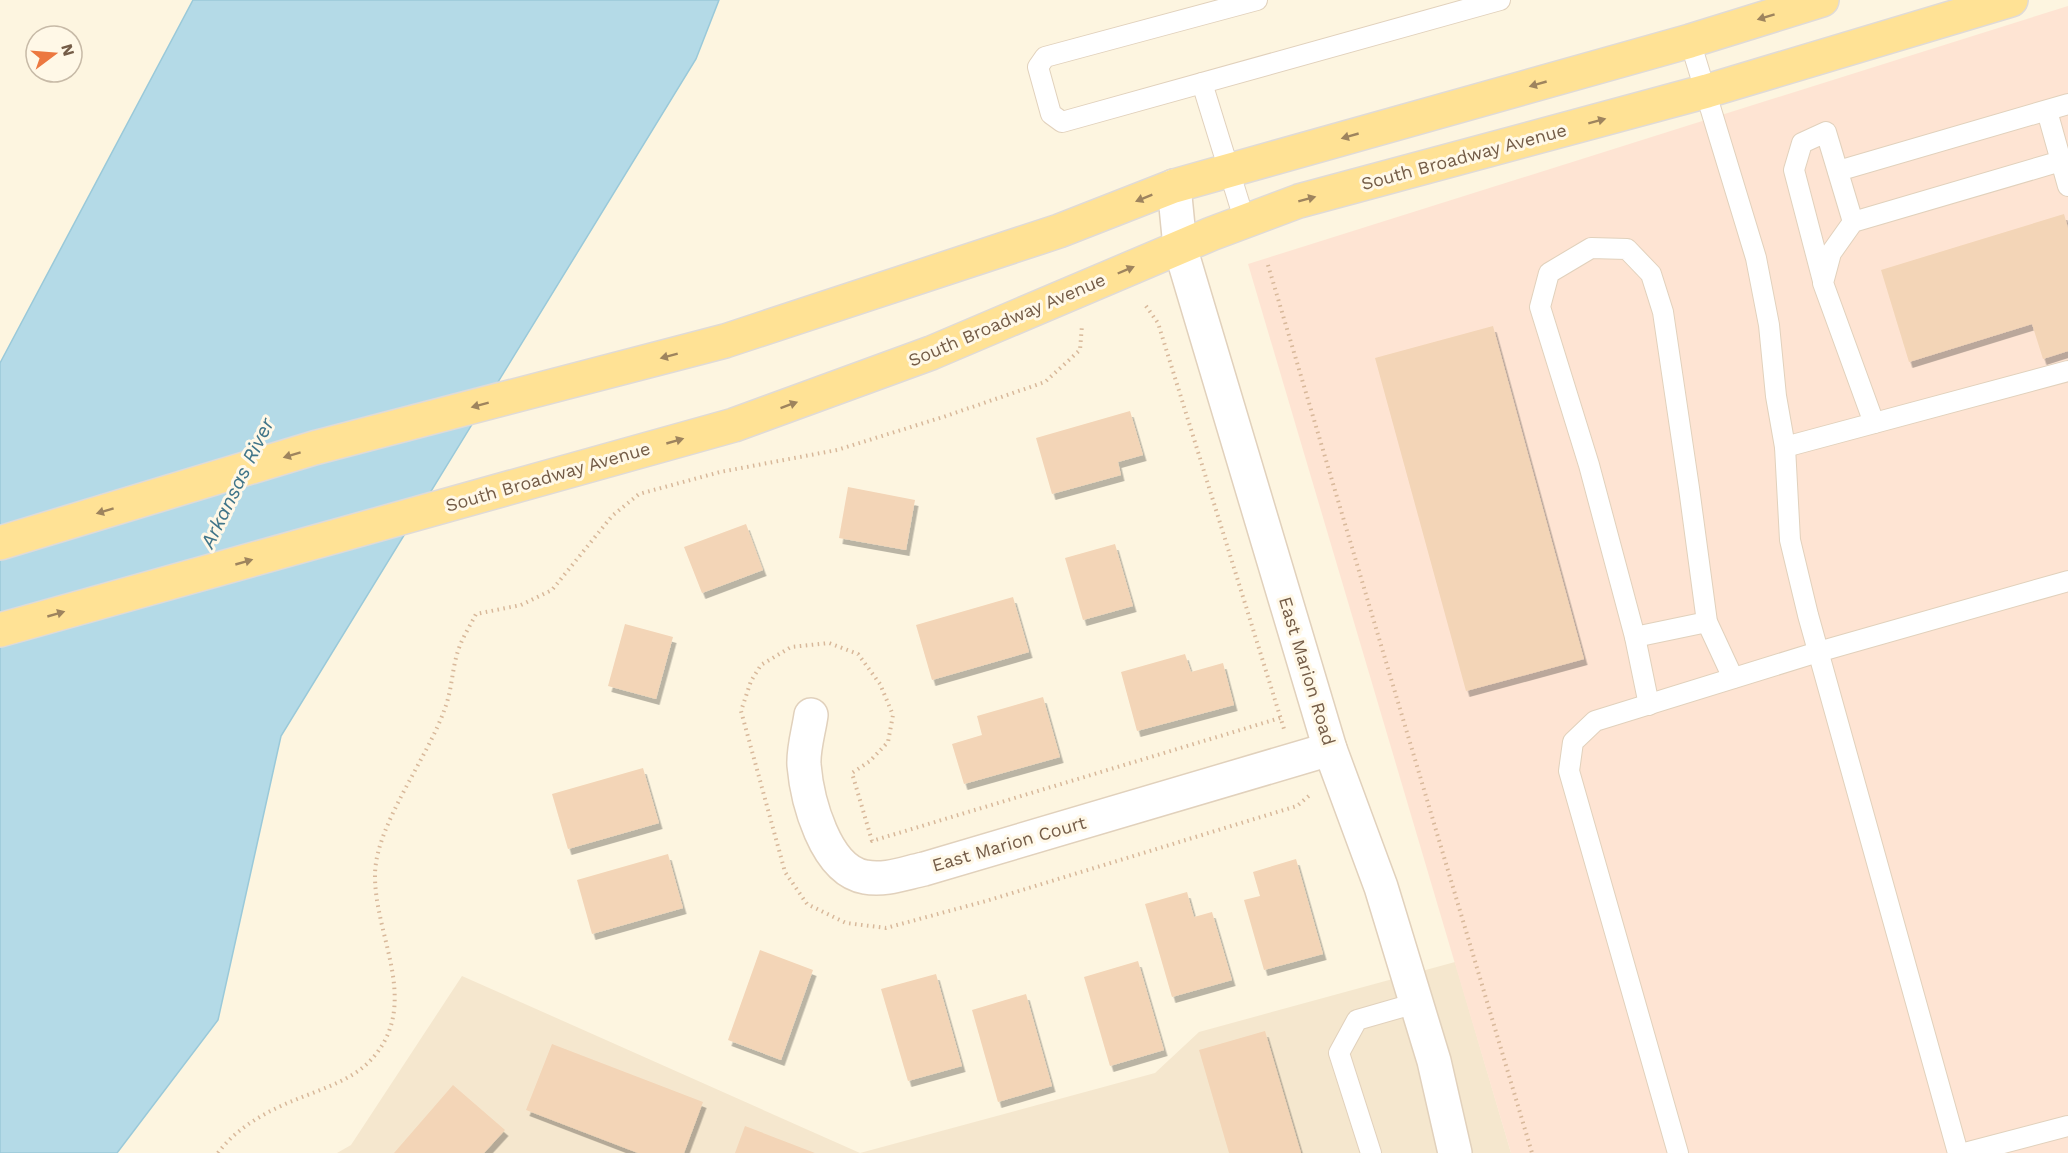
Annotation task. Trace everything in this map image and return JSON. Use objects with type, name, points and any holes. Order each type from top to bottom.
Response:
[{"type":"main road","points":[[0,543],[314,448],[725,341],[1059,231],[1174,186],[1690,41],[1821,0]]},
{"type":"main road","name":"South Broadway Avenue","points":[[0,630],[734,425],[931,353],[1180,247],[1299,201],[1707,91],[2011,0]]},
{"type":"street","name":"East Marion Road","points":[[1174,186],[1180,247],[1330,749],[1381,887],[1434,1061],[1455,1153]]},
{"type":"street","name":"East Marion Court","points":[[811,715],[804,763],[811,805],[831,850],[842,865],[863,877],[885,879],[1330,749]]},
{"type":"lane","points":[[1257,0],[1045,57],[1038,67],[1051,114],[1062,122],[1500,0]]},
{"type":"lane","points":[[1690,41],[1756,258],[1769,325],[1776,396],[1785,447],[1790,540],[1818,652],[1958,1153]]},
{"type":"lane","points":[[1202,83],[1245,222]]},
{"type":"lane","points":[[1838,171],[2068,104]]},
{"type":"lane","points":[[2047,111],[2068,186]]},
{"type":"lane","points":[[1853,222],[1826,132],[1802,143],[1794,170],[1823,283],[1874,423]]},
{"type":"lane","points":[[1823,283],[1831,253],[1853,222],[2061,161]]},
{"type":"lane","points":[[1649,705],[1635,637],[1589,465],[1540,307],[1549,273],[1591,248],[1627,249],[1651,274],[1660,303],[1707,622],[1732,678]]},
{"type":"lane","points":[[1785,447],[2068,371]]},
{"type":"lane","points":[[1678,1153],[1569,771],[1573,742],[1595,721],[1818,652],[2068,581]]},
{"type":"lane","points":[[1635,637],[1707,622]]},
{"type":"lane","points":[[1371,1153],[1339,1053],[1357,1020],[1416,1003]]},
{"type":"lane","points":[[1965,1153],[2068,1126]]},
{"type":"path","points":[[1268,265],[1532,1153]]},
{"type":"path","points":[[1146,306],[1158,323],[1280,718],[1312,794],[1297,806],[997,897],[886,928],[846,923],[807,904],[785,872],[741,711],[751,681],[761,665],[791,647],[829,643],[858,654],[880,684],[892,715],[888,742],[870,761],[852,773],[872,841],[1280,718]]},
{"type":"path","points":[[218,1153],[225,1143],[263,1114],[331,1087],[360,1070],[379,1050],[393,1023],[396,997],[393,970],[383,934],[375,875],[378,851],[393,814],[446,708],[458,650],[476,614],[521,604],[552,590],[612,516],[639,494],[720,472],[837,450],[1045,382],[1080,350],[1082,329]]},
{"type":"shaded area","points":[[2068,6],[2068,1153],[1511,1153],[1248,264]]},
{"type":"shaded area","points":[[1455,962],[1511,1153],[860,1153],[1155,1073],[1199,1032]]},
{"type":"shaded area","points":[[462,976],[860,1153],[337,1153],[351,1145]]},
{"type":"water","name":"Arkansas River","points":[[193,0],[719,0],[696,59],[281,736],[218,1020],[117,1153],[0,1153],[0,363]]},
{"type":"building","points":[[2064,214],[2068,228],[2068,351],[2043,359],[2032,324],[1909,362],[1881,270]]},
{"type":"building","points":[[1493,326],[1584,659],[1466,691],[1375,358]]},
{"type":"building","points":[[1130,411],[1143,455],[1118,462],[1121,475],[1052,494],[1036,438]]},
{"type":"building","points":[[848,487],[915,500],[906,550],[839,538]]},
{"type":"building","points":[[746,524],[763,570],[702,593],[684,547]]},
{"type":"building","points":[[1115,544],[1133,606],[1083,620],[1065,558]]},
{"type":"building","points":[[1013,597],[1029,652],[932,680],[916,625]]},
{"type":"building","points":[[625,624],[673,637],[656,699],[608,686]]},
{"type":"building","points":[[1185,654],[1191,672],[1223,663],[1234,705],[1137,731],[1121,672]]},
{"type":"building","points":[[1043,697],[1060,757],[964,784],[952,744],[982,735],[977,716]]},
{"type":"building","points":[[643,768],[659,823],[568,849],[552,794]]},
{"type":"building","points":[[668,854],[683,908],[592,934],[577,880]]},
{"type":"building","points":[[1296,859],[1323,954],[1264,970],[1244,900],[1260,896],[1253,872]]},
{"type":"building","points":[[1187,892],[1194,917],[1212,912],[1232,980],[1172,997],[1145,904]]},
{"type":"building","points":[[760,950],[813,970],[781,1060],[728,1040]]},
{"type":"building","points":[[1138,961],[1164,1050],[1110,1066],[1084,977]]},
{"type":"building","points":[[936,974],[962,1066],[908,1081],[881,989]]},
{"type":"building","points":[[1026,994],[1052,1086],[998,1102],[972,1010]]},
{"type":"building","points":[[1265,1031],[1301,1153],[1229,1153],[1199,1050]]},
{"type":"building","points":[[552,1044],[703,1102],[684,1153],[638,1153],[526,1110]]},
{"type":"building","points":[[453,1085],[505,1130],[484,1153],[394,1153]]},
{"type":"building","points":[[745,1126],[815,1153],[735,1153]]}]
